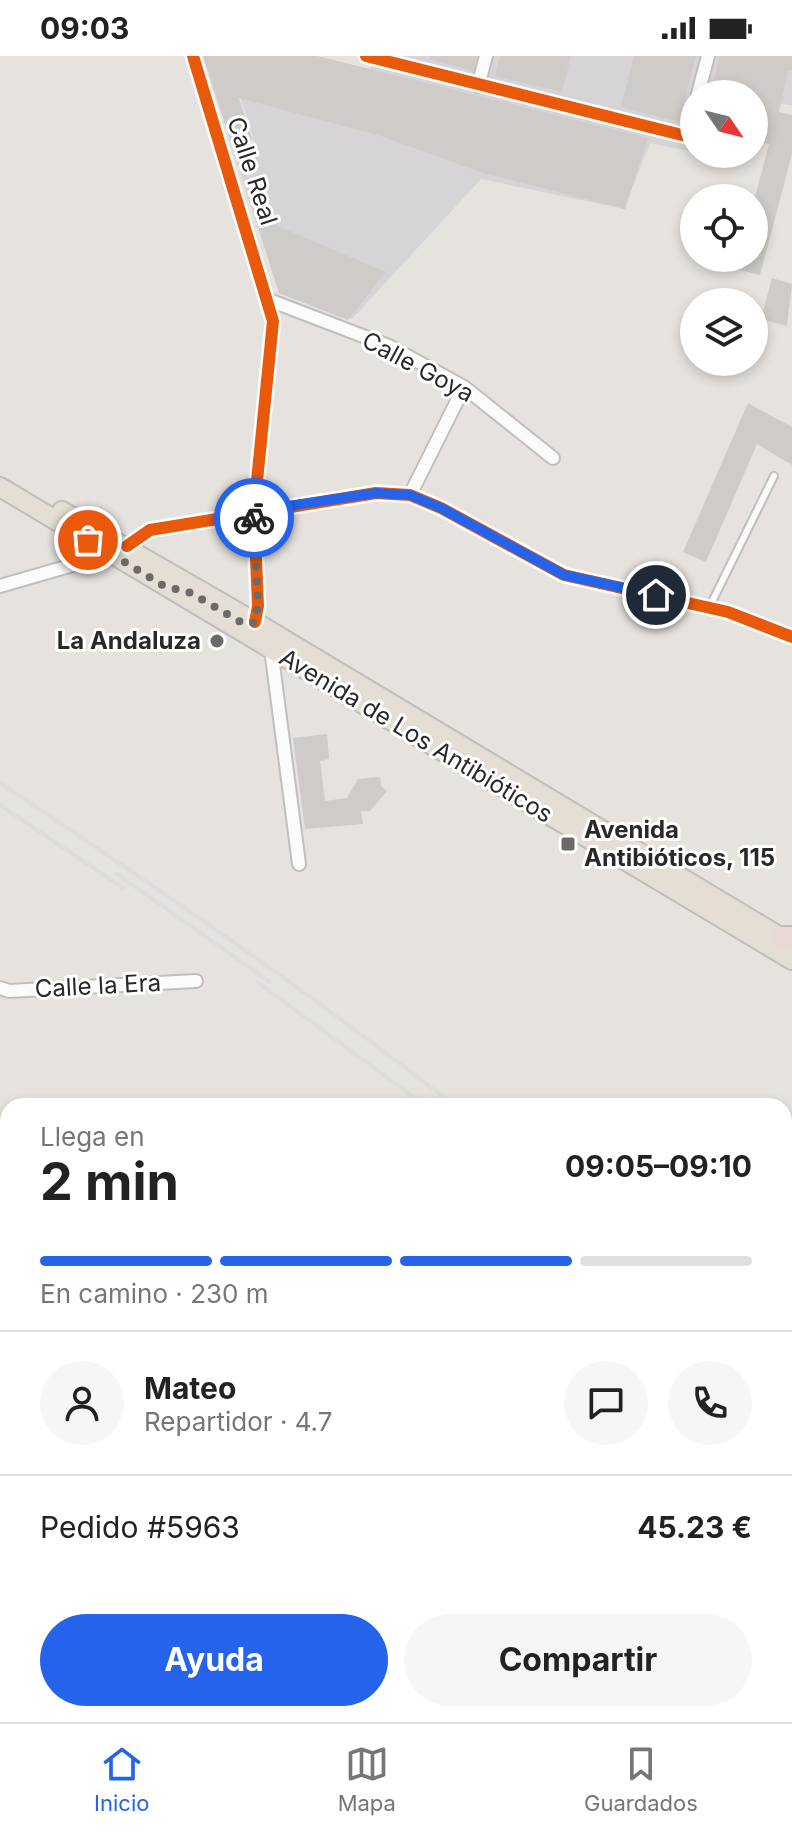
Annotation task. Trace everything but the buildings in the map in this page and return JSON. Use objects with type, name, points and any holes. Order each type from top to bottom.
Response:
[{"type":"main road","name":"Avenida de Los Antibióticos","points":[[0,478],[119,550],[135,568],[271,648],[284,664],[442,752],[792,960]]},
{"type":"main road","name":"Avenida de Los Antibióticos","points":[[0,487],[255,622],[789,943]]},
{"type":"main road","points":[[164,586],[191,593],[244,624],[255,622],[271,648]]},
{"type":"main road","points":[[422,723],[437,738],[442,752],[456,752],[532,797],[561,807]]},
{"type":"main road","points":[[637,868],[667,878],[789,943]]},
{"type":"street","name":"Calle Real","points":[[193,56],[269,300],[272,344],[254,511],[258,606],[255,622]]},
{"type":"street","points":[[366,56],[680,134]]},
{"type":"street","points":[[478,86],[486,56]]},
{"type":"street","points":[[702,80],[708,56]]},
{"type":"street","name":"Calle Goya","points":[[269,300],[389,346],[464,387],[553,458]]},
{"type":"street","points":[[410,495],[464,387]]},
{"type":"street","points":[[0,586],[119,550],[150,530],[376,493],[410,495],[441,508],[564,575],[709,608],[792,637]]},
{"type":"street","points":[[284,664],[299,864]]},
{"type":"street","name":"Calle la Era","points":[[0,988],[9,991],[196,981]]},
{"type":"lane","points":[[709,608],[774,476]]},
{"type":"shaded area","points":[[283,56],[371,69],[371,56],[792,56],[792,105],[770,103],[768,108],[768,80],[680,80],[680,149],[650,143],[624,209],[481,179],[352,319],[279,293],[235,157],[257,149],[229,63]]},
{"type":"railway","points":[[0,783],[230,940],[444,1098]]},
{"type":"railway","points":[[0,805],[123,888]]},
{"type":"railway","points":[[117,874],[270,982]]},
{"type":"railway","points":[[257,982],[415,1098]]},
{"type":"cycle path","points":[[193,56],[273,321],[254,511],[258,606],[255,622]]},
{"type":"cycle path","points":[[366,56],[680,134]]},
{"type":"cycle path","points":[[127,546],[150,530],[376,493],[410,495],[441,508],[564,575],[728,612],[792,637]]},
{"type":"way so far","points":[[88,540],[164,586],[191,593],[244,624],[250,624],[255,622],[258,606],[254,518]]},
{"type":"place","name":"La Andaluza","points":[[217,641]]},
{"type":"place","name":"Avenida Antibióticos, 115","points":[[568,844]]},
{"type":"route","points":[[254,518],[254,511],[376,493],[410,495],[441,508],[573,579],[656,595]]}]
